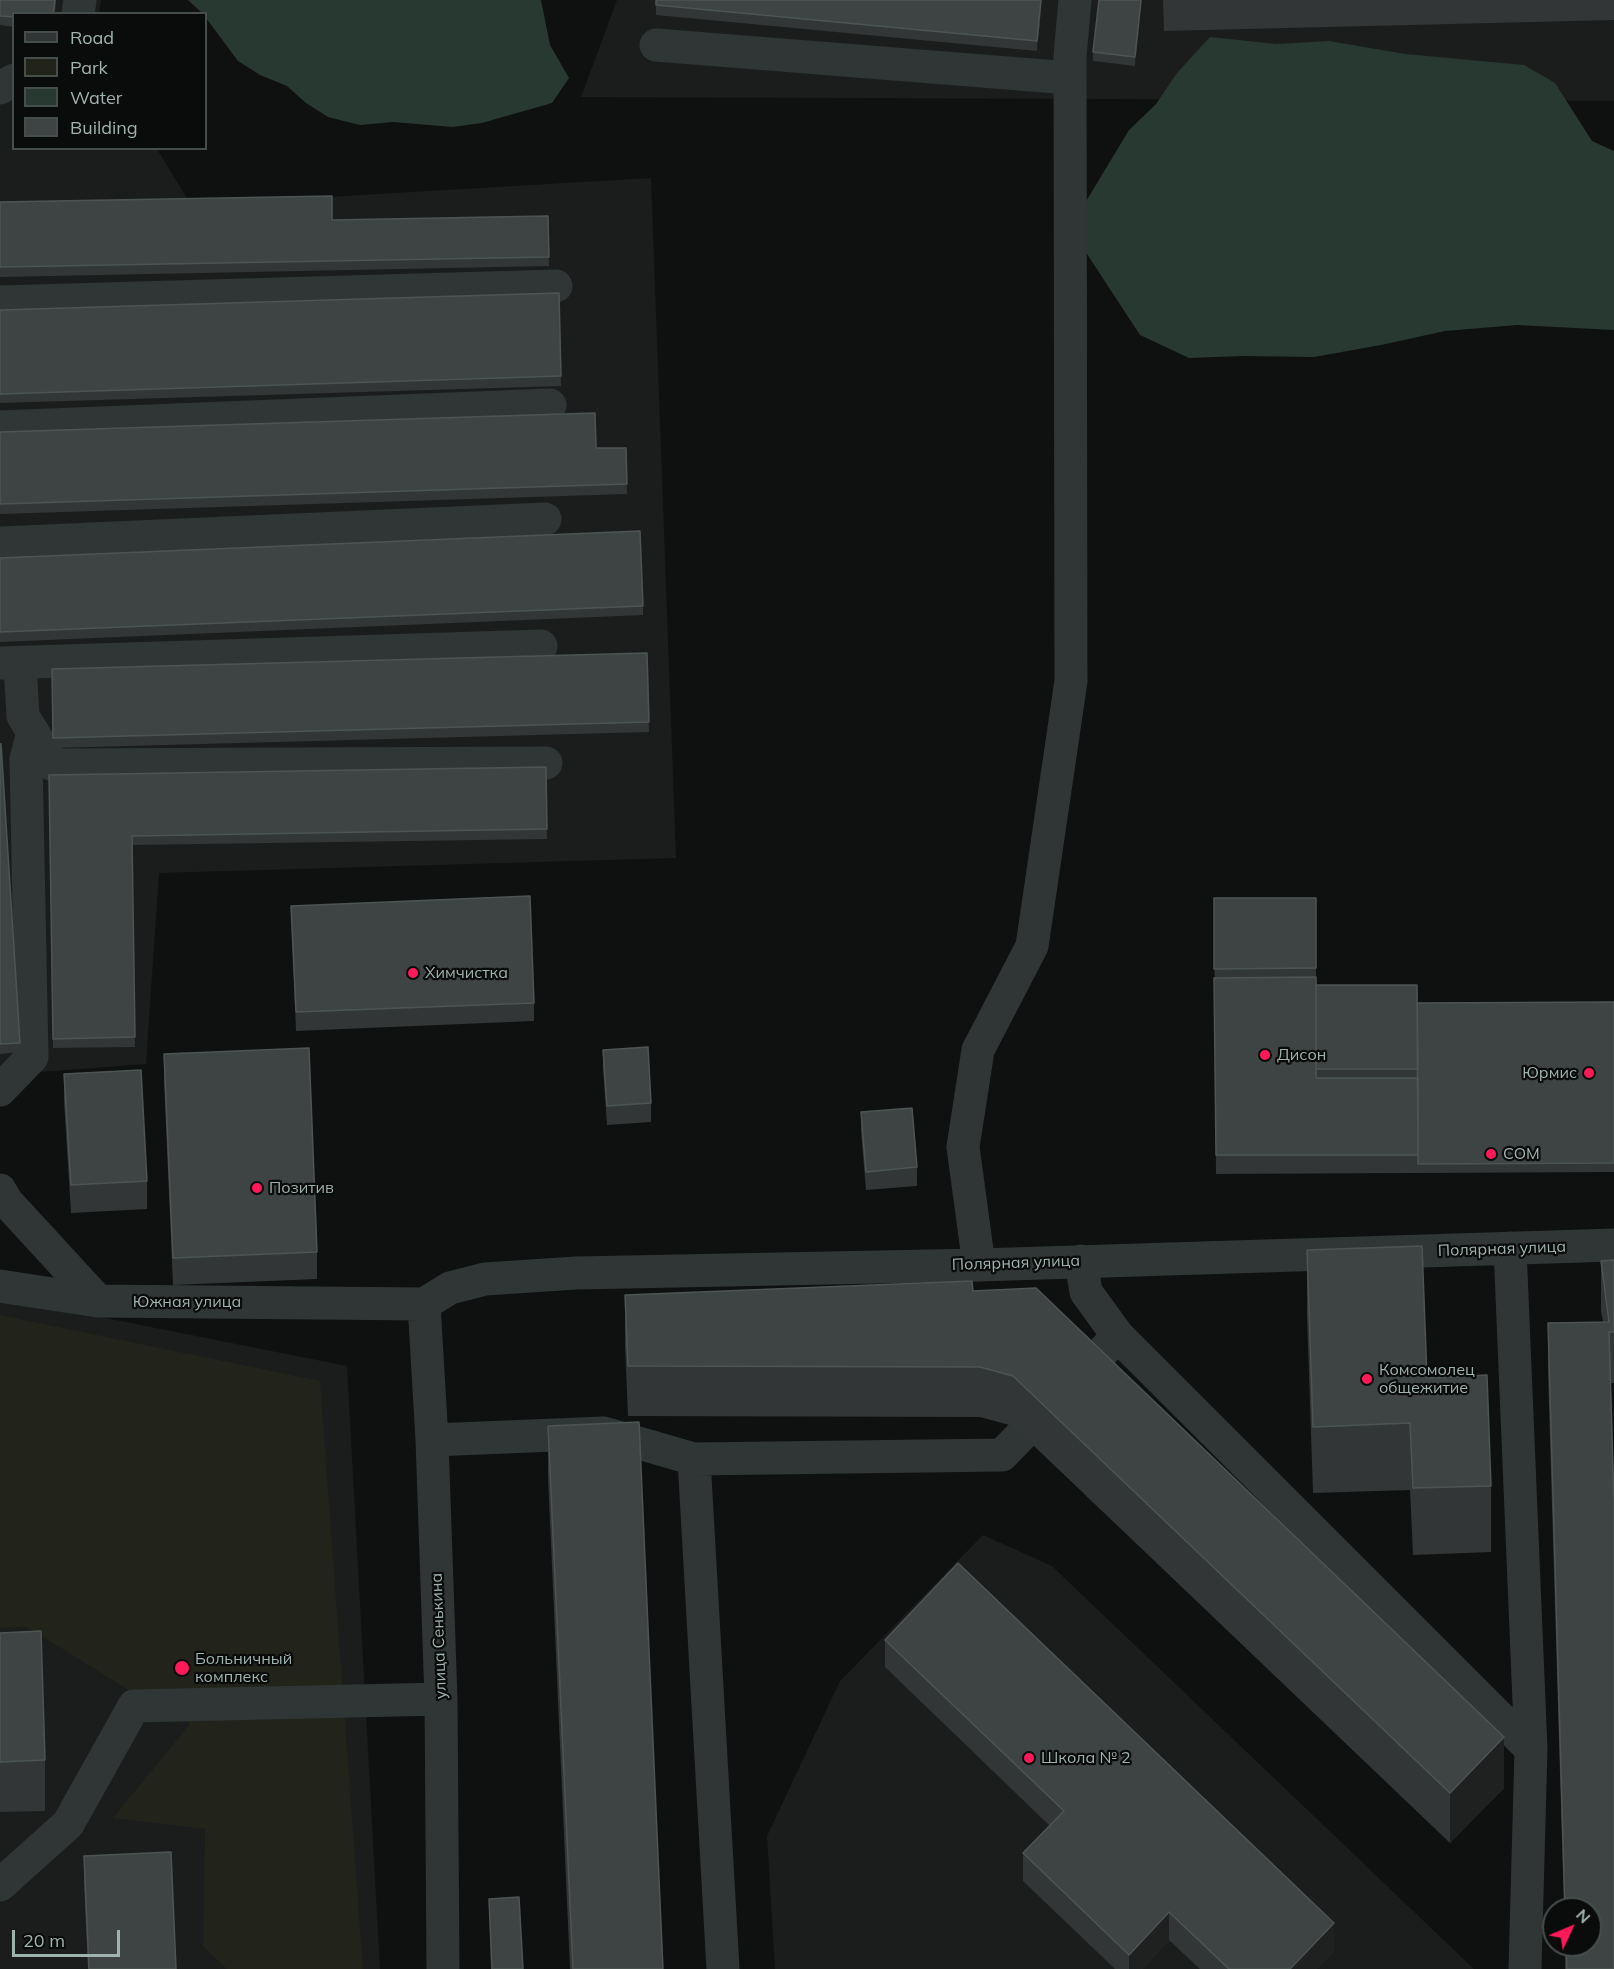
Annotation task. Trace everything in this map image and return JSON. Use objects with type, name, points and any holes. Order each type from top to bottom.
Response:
[{"type":"street","points":[[979,1265],[963,1147],[978,1050],[1032,946],[1071,681],[1070,78],[1075,0]]},
{"type":"street","points":[[656,45],[1070,78]]},
{"type":"street","points":[[0,302],[556,286]]},
{"type":"street","points":[[0,427],[550,405]]},
{"type":"street","points":[[0,543],[545,519]]},
{"type":"street","points":[[541,646],[10,663],[22,716],[53,765],[546,763]]},
{"type":"street","points":[[0,1090],[32,1057],[26,759],[33,732]]},
{"type":"street","points":[[0,1190],[7,1202],[98,1301]]},
{"type":"street","name":"Полярная улица","points":[[424,1304],[450,1288],[485,1279],[576,1274],[979,1265],[1614,1245]]},
{"type":"street","points":[[1510,1248],[1531,1749],[1525,1969]]},
{"type":"street","points":[[1081,1261],[1086,1292],[1118,1336],[1531,1749]]},
{"type":"street","name":"Южная улица","points":[[0,1286],[98,1301],[424,1304]]},
{"type":"street","name":"улица Сенькина","points":[[424,1304],[432,1440],[441,1699],[443,1969]]},
{"type":"street","points":[[432,1440],[604,1433],[694,1459],[1002,1455],[1118,1336]]},
{"type":"street","points":[[694,1459],[723,1969]]},
{"type":"street","points":[[0,1885],[69,1824],[134,1706],[441,1699]]},
{"type":"shaded area","points":[[0,0],[101,0],[99,12],[12,12],[12,150],[158,150],[191,205],[651,178],[676,858],[159,873],[146,1064],[0,1075]]},
{"type":"shaded area","points":[[617,0],[1614,0],[1614,101],[581,97]]},
{"type":"shaded area","name":"Больничный комплекс","points":[[0,1297],[347,1366],[380,1969],[0,1969]]},
{"type":"shaded area","name":"Школа № 2","points":[[983,1535],[1052,1566],[1474,1969],[775,1969],[767,1836],[840,1681]]},
{"type":"green space","name":"Больничный комплекс","points":[[0,1315],[320,1381],[363,1969],[227,1969],[203,1946],[205,1829],[113,1818],[190,1724],[132,1692],[27,1627],[0,1628]]},
{"type":"water","points":[[188,0],[541,0],[550,45],[569,78],[552,103],[482,123],[453,127],[393,122],[360,125],[328,117],[306,103],[287,86],[260,75],[238,61],[207,19],[207,12],[201,12]]},
{"type":"water","points":[[1210,37],[1276,44],[1329,41],[1405,54],[1524,65],[1555,83],[1592,141],[1614,151],[1614,330],[1517,325],[1445,331],[1314,357],[1189,358],[1140,335],[1070,228],[1129,130],[1156,104],[1177,73]]},
{"type":"building","points":[[0,0],[55,0],[53,12],[12,12],[12,17],[0,16]]},
{"type":"building","points":[[656,0],[1041,0],[1037,41],[656,5]]},
{"type":"building","points":[[1099,0],[1141,0],[1135,57],[1093,52]]},
{"type":"building","points":[[332,196],[332,220],[548,216],[549,257],[0,267],[0,202]]},
{"type":"building","points":[[559,293],[561,376],[0,394],[0,310]]},
{"type":"building","points":[[595,413],[596,448],[626,448],[627,484],[0,504],[0,432]]},
{"type":"building","points":[[640,531],[643,606],[0,632],[0,558]]},
{"type":"building","points":[[647,653],[649,722],[53,738],[52,669]]},
{"type":"building","points":[[0,744],[20,1043],[0,1044]]},
{"type":"building","points":[[546,767],[547,829],[132,836],[135,1037],[53,1039],[49,775]]},
{"type":"building","name":"Химчистка","points":[[530,896],[534,1003],[296,1012],[291,906]]},
{"type":"building","points":[[1214,898],[1316,898],[1316,968],[1214,969]]},
{"type":"building","name":"Дисон","points":[[1316,977],[1316,1078],[1418,1078],[1418,1155],[1216,1155],[1214,978]]},
{"type":"building","points":[[1316,985],[1417,985],[1418,1069],[1316,1069]]},
{"type":"building","points":[[1614,1002],[1614,1163],[1418,1164],[1417,1003]]},
{"type":"building","points":[[648,1047],[651,1103],[607,1106],[603,1050]]},
{"type":"building","points":[[309,1048],[317,1252],[173,1258],[164,1054]]},
{"type":"building","points":[[141,1070],[147,1181],[71,1185],[64,1074]]},
{"type":"building","points":[[912,1108],[917,1167],[866,1172],[861,1112]]},
{"type":"building","points":[[1422,1246],[1427,1378],[1487,1375],[1491,1486],[1413,1488],[1410,1423],[1313,1427],[1307,1250]]},
{"type":"building","points":[[1614,1260],[1614,1332],[1609,1332],[1614,1503],[1614,1969],[1567,1969],[1566,1957],[1602,1957],[1602,1897],[1565,1897],[1548,1323],[1609,1322],[1601,1261]]},
{"type":"building","points":[[972,1281],[973,1291],[1036,1288],[1504,1737],[1450,1793],[1013,1376],[980,1367],[628,1366],[625,1295]]},
{"type":"building","points":[[639,1422],[663,1969],[573,1969],[548,1426]]},
{"type":"building","points":[[958,1563],[1334,1923],[1290,1969],[1229,1969],[1169,1912],[1129,1955],[1023,1853],[1064,1811],[885,1640]]},
{"type":"building","points":[[41,1631],[45,1760],[0,1762],[0,1633]]},
{"type":"building","points":[[171,1852],[176,1969],[89,1969],[84,1856]]},
{"type":"building","points":[[519,1897],[523,1969],[492,1969],[489,1899]]},
{"type":"place","name":"Химчистка","points":[[413,973]]},
{"type":"place","name":"Дисон","points":[[1265,1055]]},
{"type":"place","name":"Юрмис","points":[[1589,1073]]},
{"type":"place","name":"СОМ","points":[[1491,1154]]},
{"type":"place","name":"Позитив","points":[[257,1188]]},
{"type":"place","name":"Комсомолец общежитие","points":[[1367,1379]]},
{"type":"place","name":"Больничный комплекс","points":[[182,1668]]},
{"type":"place","name":"Школа № 2","points":[[1029,1758]]}]
